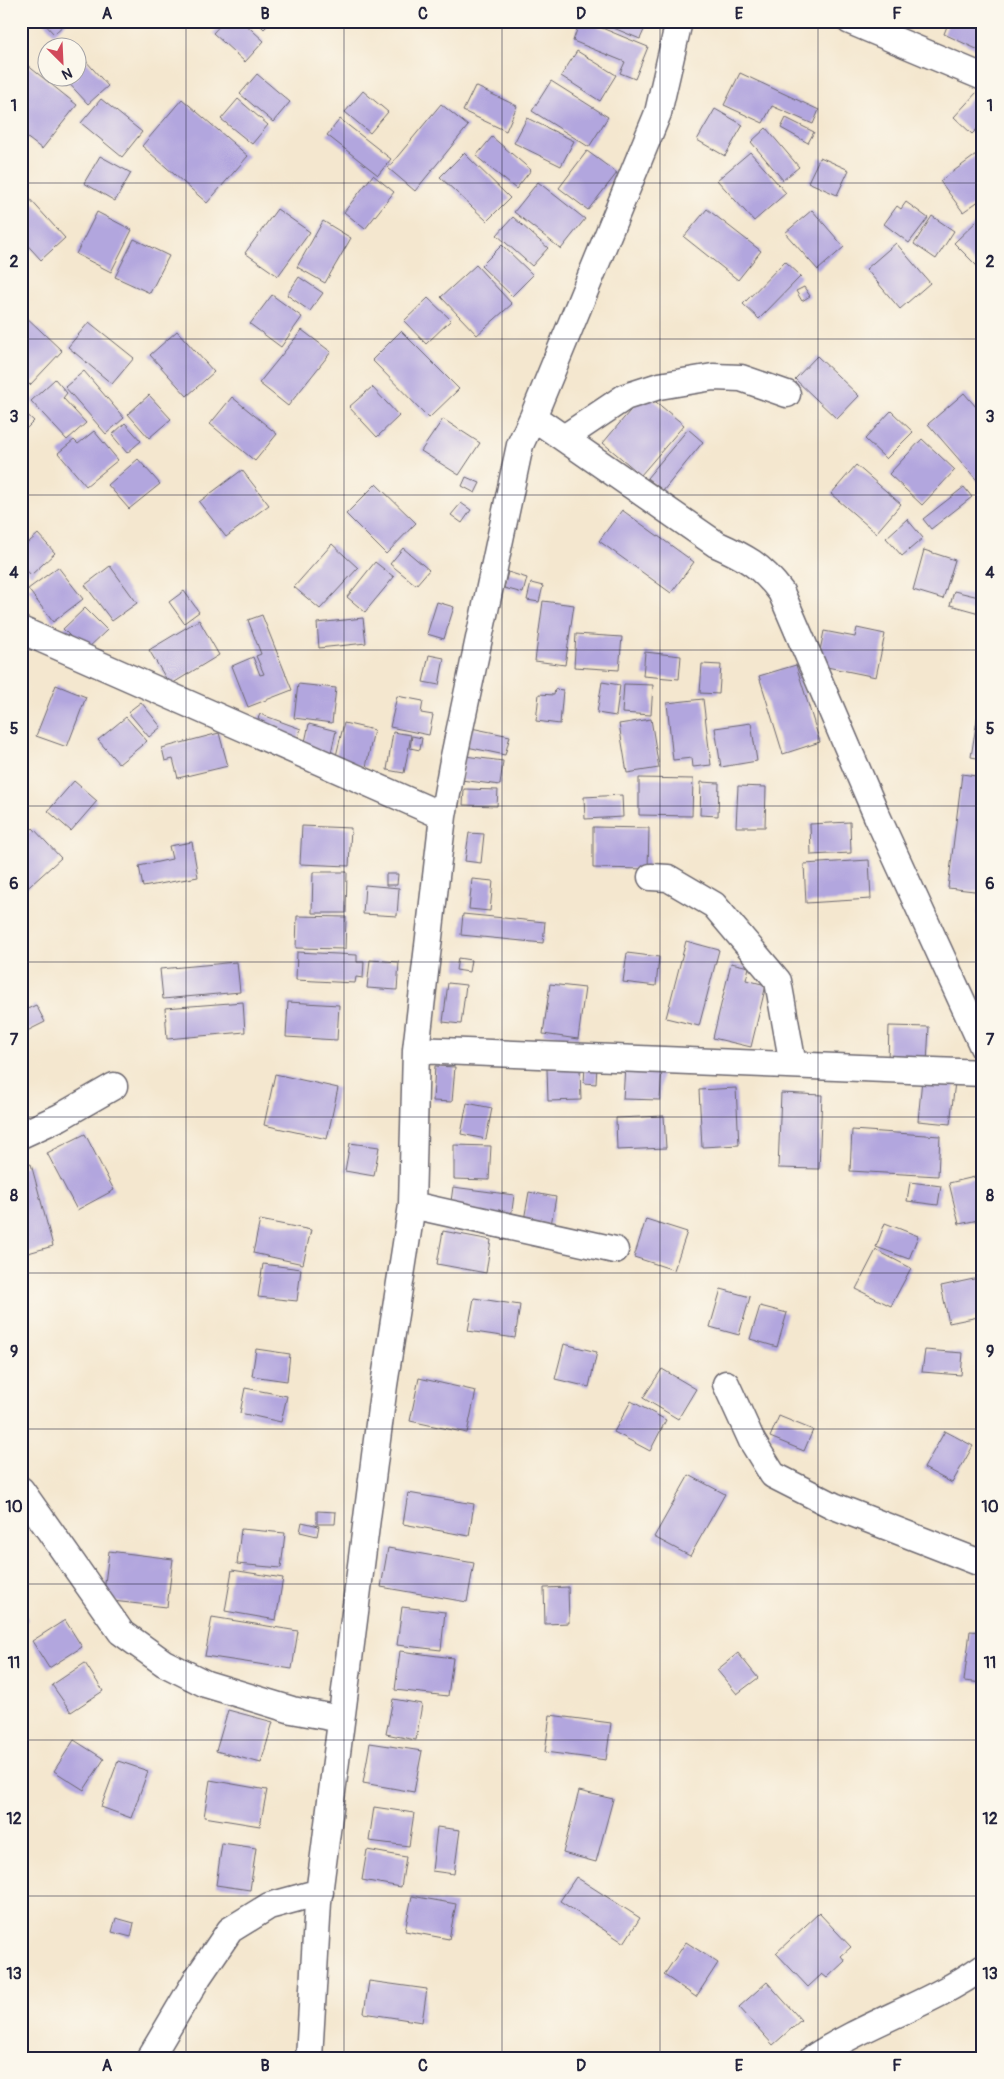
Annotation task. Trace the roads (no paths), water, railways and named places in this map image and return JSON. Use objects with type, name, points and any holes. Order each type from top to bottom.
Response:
[{"type":"street","points":[[309,2058],[320,1892],[384,1385],[412,1205],[416,1050],[443,816],[520,445],[534,417],[658,113],[679,21]]},
{"type":"street","points":[[850,21],[983,77]]},
{"type":"street","points":[[564,438],[625,398],[659,386],[713,377],[741,378],[787,394]]},
{"type":"street","points":[[534,417],[716,544],[746,558],[768,574],[781,592],[877,816],[983,1047]]},
{"type":"street","points":[[21,630],[443,816]]},
{"type":"street","points":[[651,876],[668,878],[714,904],[778,981],[793,1065]]},
{"type":"street","points":[[416,1050],[983,1073]]},
{"type":"street","points":[[21,1135],[60,1117],[114,1086]]},
{"type":"street","points":[[412,1205],[615,1250]]},
{"type":"street","points":[[726,1384],[752,1441],[773,1475],[834,1506],[983,1564]]},
{"type":"street","points":[[21,1490],[121,1632],[164,1663],[206,1684],[292,1710],[341,1719]]},
{"type":"street","points":[[150,2058],[198,1977],[230,1930],[268,1906],[320,1892]]},
{"type":"street","points":[[814,2058],[983,1967]]}]
